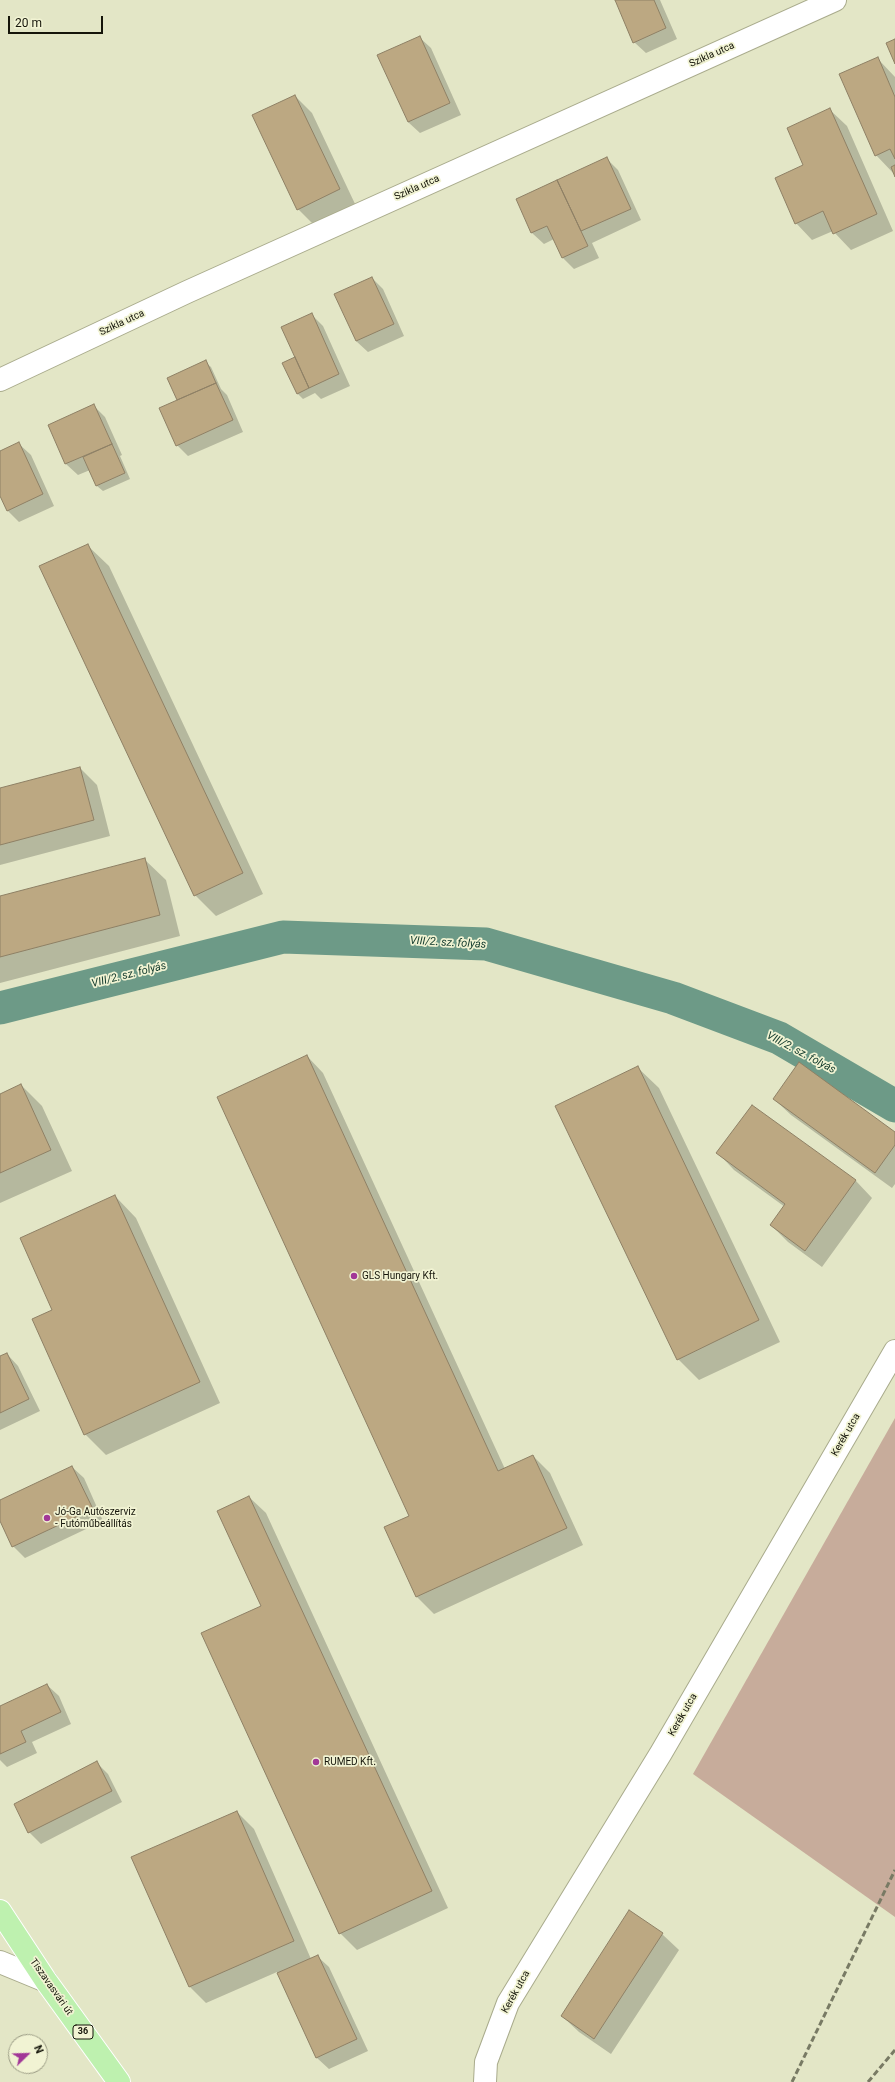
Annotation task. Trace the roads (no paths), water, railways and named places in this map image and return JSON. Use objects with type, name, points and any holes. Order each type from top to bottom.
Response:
[{"type":"main road","name":"Tiszavasvári út","points":[[0,1911],[46,1981],[119,2082]]},
{"type":"street","name":"Szikla utca","points":[[0,380],[187,292],[835,0]]},
{"type":"street","name":"Kerék utca","points":[[485,2082],[486,2062],[508,2003],[661,1753],[895,1351]]},
{"type":"street","points":[[0,1962],[46,1981]]},
{"type":"waterway","name":"VIII/2. sz. folyás","points":[[0,1008],[283,937],[486,944],[673,998],[779,1038],[895,1106]]},
{"type":"railway","points":[[792,2082],[895,1870]]},
{"type":"railway","points":[[868,2082],[895,2050]]},
{"type":"place","name":"GLS Hungary Kft.","points":[[354,1276]]},
{"type":"place","name":"Jó-Ga Autószerviz - Futóműbeállítás","points":[[47,1518]]},
{"type":"place","name":"RUMED Kft.","points":[[316,1762]]}]
